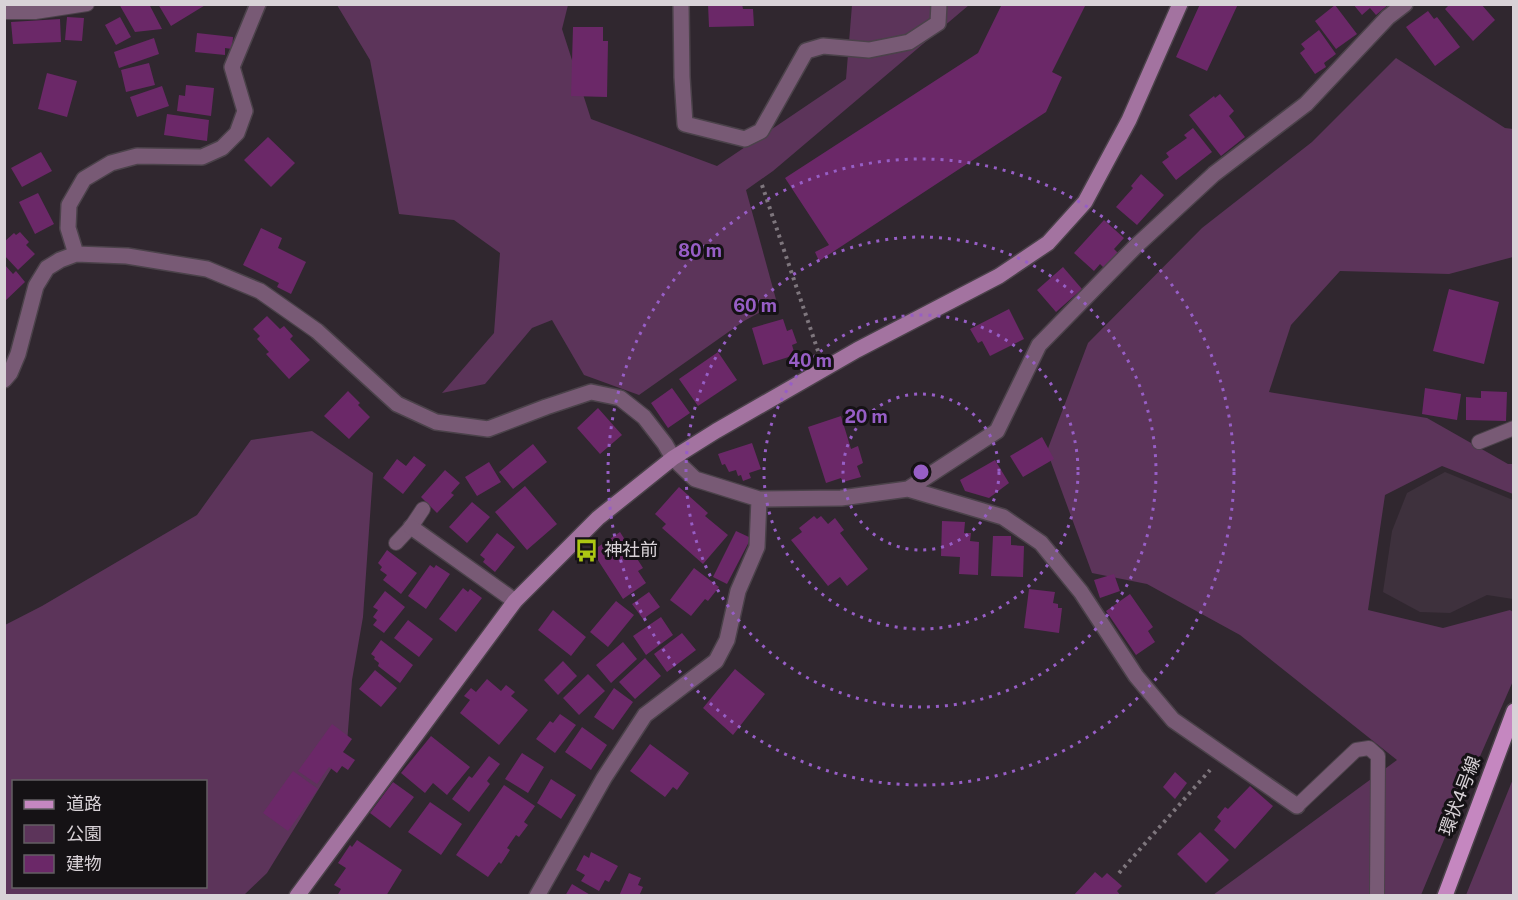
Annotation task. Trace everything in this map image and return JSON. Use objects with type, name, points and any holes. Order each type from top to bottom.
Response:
[{"type":"main road","name":"環状4号線","points":[[1445,896],[1514,711]]},
{"type":"street","points":[[76,254],[68,228],[69,205],[84,179],[111,163],[137,156],[202,157],[222,148],[237,133],[245,111],[232,67],[258,4]]},
{"type":"street","points":[[681,4],[685,124],[745,140],[761,131],[806,51],[823,46],[869,50],[909,42],[938,23],[939,4]]},
{"type":"street","points":[[297,896],[515,601],[598,518],[674,458],[716,431],[857,350],[999,276],[1048,243],[1085,202],[1129,120],[1180,4]]},
{"type":"street","points":[[908,489],[997,431],[1039,345],[1136,246],[1214,174],[1306,104],[1388,17],[1405,4]]},
{"type":"street","points":[[4,380],[10,373],[18,354],[36,286],[47,268],[76,254],[127,256],[207,269],[260,291],[317,331],[397,404],[436,422],[488,429],[591,392],[620,398],[645,417],[674,458],[695,479],[759,499],[841,498],[908,489],[1003,517],[1041,543],[1081,592],[1136,676],[1173,720],[1297,806]]},
{"type":"street","points":[[537,896],[604,778],[645,715],[716,661],[727,640],[738,591],[757,547],[759,499]]},
{"type":"street","points":[[411,527],[515,601]]},
{"type":"lane","points":[[4,12],[36,12],[87,4]]},
{"type":"lane","points":[[1479,442],[1514,428]]},
{"type":"lane","points":[[396,543],[423,509]]},
{"type":"lane","points":[[1297,806],[1356,750],[1369,748],[1378,756],[1377,896]]},
{"type":"path","points":[[762,185],[824,369]]},
{"type":"path","points":[[1119,873],[1224,755]]},
{"type":"shaded area","points":[[1445,472],[1513,500],[1513,599],[1487,595],[1450,613],[1420,612],[1383,592],[1392,531],[1407,493]]},
{"type":"green space","points":[[337,5],[568,5],[562,29],[591,119],[717,166],[846,79],[852,5],[969,5],[773,171],[746,190],[777,303],[744,321],[639,395],[584,375],[552,320],[532,328],[485,384],[442,393],[494,333],[500,253],[454,220],[399,214],[370,60]]},
{"type":"green space","points":[[1396,58],[1505,128],[1513,129],[1513,257],[1449,274],[1340,271],[1291,325],[1269,392],[1427,418],[1508,464],[1513,464],[1513,494],[1442,466],[1385,495],[1368,610],[1443,628],[1510,610],[1513,612],[1513,681],[1421,895],[1213,895],[1397,760],[1240,635],[1147,584],[1092,573],[1047,451],[1088,343],[1202,228],[1312,142]]},
{"type":"green space","points":[[312,431],[373,473],[363,617],[352,680],[347,743],[267,873],[244,895],[5,896],[5,625],[42,606],[197,515],[251,440]]},
{"type":"green space","points":[[1513,779],[1513,895],[1466,895]]},
{"type":"building","points":[[119,4],[149,4],[162,29],[135,32]]},
{"type":"building","points":[[158,4],[207,4],[171,26]]},
{"type":"building","points":[[708,4],[742,4],[743,9],[753,9],[754,26],[709,27]]},
{"type":"building","points":[[1002,4],[1086,4],[1052,72],[1062,77],[1046,112],[819,261],[815,252],[829,245],[785,178],[978,53]]},
{"type":"building","points":[[1200,4],[1238,4],[1207,71],[1176,57]]},
{"type":"building","points":[[1353,4],[1389,4],[1376,15],[1370,8],[1362,15]]},
{"type":"building","points":[[1450,4],[1481,4],[1495,20],[1473,41],[1445,9]]},
{"type":"building","points":[[1335,5],[1357,34],[1336,49],[1315,21]]},
{"type":"building","points":[[1428,11],[1434,19],[1437,17],[1460,47],[1435,66],[1406,27]]},
{"type":"building","points":[[67,17],[84,18],[82,41],[65,40]]},
{"type":"building","points":[[120,17],[131,37],[116,45],[105,25]]},
{"type":"building","points":[[60,19],[61,42],[13,44],[11,22]]},
{"type":"building","points":[[573,27],[603,27],[603,41],[608,41],[607,97],[571,96]]},
{"type":"building","points":[[1319,30],[1336,54],[1324,63],[1326,67],[1315,74],[1300,53],[1305,49],[1301,44]]},
{"type":"building","points":[[197,33],[233,37],[232,49],[225,48],[225,55],[195,52]]},
{"type":"building","points":[[154,38],[159,54],[119,68],[114,52]]},
{"type":"building","points":[[149,63],[155,85],[126,92],[121,70]]},
{"type":"building","points":[[47,73],[77,81],[67,117],[38,109]]},
{"type":"building","points":[[186,85],[214,88],[211,116],[177,111],[179,95],[185,96]]},
{"type":"building","points":[[162,86],[169,106],[137,117],[130,97]]},
{"type":"building","points":[[1220,94],[1234,111],[1229,116],[1245,137],[1221,156],[1189,115]]},
{"type":"building","points":[[167,114],[209,120],[207,141],[164,135]]},
{"type":"building","points":[[1193,128],[1212,152],[1176,180],[1162,162],[1169,157],[1166,153],[1187,138],[1184,135]]},
{"type":"building","points":[[268,137],[295,163],[271,187],[244,160]]},
{"type":"building","points":[[41,152],[52,171],[22,187],[11,168]]},
{"type":"building","points":[[1141,174],[1164,195],[1137,225],[1116,207],[1133,188],[1131,186]]},
{"type":"building","points":[[38,193],[54,224],[35,234],[19,202]]},
{"type":"building","points":[[1104,220],[1124,238],[1114,249],[1118,253],[1104,268],[1100,264],[1094,271],[1074,253]]},
{"type":"building","points":[[261,228],[282,238],[278,248],[306,262],[291,294],[277,287],[279,283],[243,265]]},
{"type":"building","points":[[20,232],[29,242],[26,245],[35,254],[18,270],[4,255],[4,242],[14,233],[16,235]]},
{"type":"building","points":[[4,264],[13,274],[16,271],[25,282],[4,302]]},
{"type":"building","points":[[1063,267],[1082,289],[1056,312],[1037,290]]},
{"type":"building","points":[[1449,289],[1499,302],[1484,364],[1433,351]]},
{"type":"building","points":[[1009,309],[1024,339],[990,356],[982,341],[978,343],[970,329]]},
{"type":"building","points":[[267,316],[280,329],[284,326],[293,336],[290,339],[310,360],[289,379],[266,354],[269,352],[257,339],[260,336],[253,329]]},
{"type":"building","points":[[783,319],[787,331],[792,329],[797,343],[792,345],[795,355],[763,365],[752,328]]},
{"type":"building","points":[[718,352],[737,380],[698,406],[679,379]]},
{"type":"building","points":[[672,388],[690,413],[668,428],[651,403]]},
{"type":"building","points":[[1425,388],[1461,394],[1457,420],[1422,414]]},
{"type":"building","points":[[348,391],[370,417],[349,439],[324,416]]},
{"type":"building","points":[[1481,391],[1507,392],[1506,421],[1466,420],[1466,397],[1481,398]]},
{"type":"building","points":[[598,408],[622,435],[600,454],[577,428]]},
{"type":"building","points":[[841,416],[851,449],[858,446],[863,463],[857,466],[861,477],[843,482],[841,478],[826,483],[808,427]]},
{"type":"building","points":[[1042,437],[1054,459],[1023,477],[1010,456]]},
{"type":"building","points":[[752,443],[761,469],[749,473],[751,478],[743,481],[736,470],[729,472],[725,464],[722,465],[718,454]]},
{"type":"building","points":[[533,444],[547,462],[513,489],[499,472]]},
{"type":"building","points":[[414,456],[426,465],[403,494],[383,478],[397,459],[406,466]]},
{"type":"building","points":[[995,460],[1009,483],[989,498],[965,491],[960,480]]},
{"type":"building","points":[[489,462],[501,482],[477,496],[465,477]]},
{"type":"building","points":[[445,470],[460,483],[451,493],[454,495],[437,513],[421,497]]},
{"type":"building","points":[[525,486],[557,524],[527,550],[495,512]]},
{"type":"building","points":[[679,487],[708,513],[705,516],[728,535],[703,564],[662,528],[666,524],[655,514]]},
{"type":"building","points":[[472,502],[490,517],[467,543],[449,527]]},
{"type":"building","points":[[814,516],[817,519],[821,516],[828,524],[835,518],[844,530],[840,533],[868,569],[847,586],[840,577],[828,586],[791,540],[802,532],[799,528]]},
{"type":"building","points":[[942,521],[965,522],[964,533],[971,533],[970,541],[979,542],[978,575],[959,574],[960,557],[941,556]]},
{"type":"building","points":[[736,531],[751,538],[727,584],[713,577]]},
{"type":"building","points":[[620,532],[643,568],[638,571],[646,583],[623,599],[592,551]]},
{"type":"building","points":[[497,533],[515,547],[495,572],[483,562],[485,559],[480,555]]},
{"type":"building","points":[[993,536],[1011,536],[1011,545],[1024,546],[1023,577],[991,576]]},
{"type":"building","points":[[387,550],[417,573],[401,594],[383,580],[387,575],[380,570],[382,567],[378,563]]},
{"type":"building","points":[[430,565],[434,568],[436,565],[450,574],[426,609],[408,596]]},
{"type":"building","points":[[694,568],[719,587],[708,601],[705,599],[691,616],[670,600]]},
{"type":"building","points":[[1114,574],[1120,591],[1100,598],[1094,580]]},
{"type":"building","points":[[463,588],[468,592],[470,589],[482,598],[456,632],[439,619]]},
{"type":"building","points":[[1029,589],[1055,592],[1053,603],[1058,604],[1058,608],[1062,608],[1059,633],[1024,628]]},
{"type":"building","points":[[385,591],[405,607],[384,633],[373,625],[377,620],[373,617],[378,610],[373,607]]},
{"type":"building","points":[[649,592],[660,607],[643,619],[632,604]]},
{"type":"building","points":[[1130,594],[1153,627],[1148,631],[1155,642],[1136,655],[1106,611]]},
{"type":"building","points":[[616,601],[634,615],[608,647],[590,632]]},
{"type":"building","points":[[553,610],[586,637],[571,656],[538,630]]},
{"type":"building","points":[[661,617],[673,635],[646,655],[633,636]]},
{"type":"building","points":[[408,620],[433,639],[419,657],[394,638]]},
{"type":"building","points":[[682,633],[696,650],[667,672],[654,654]]},
{"type":"building","points":[[381,640],[413,665],[400,683],[378,666],[379,663],[371,654]]},
{"type":"building","points":[[623,642],[637,659],[611,683],[596,665]]},
{"type":"building","points":[[645,658],[661,676],[635,699],[619,682]]},
{"type":"building","points":[[563,661],[577,676],[558,695],[544,680]]},
{"type":"building","points":[[735,669],[765,694],[733,735],[703,708]]},
{"type":"building","points":[[375,670],[397,688],[381,707],[359,689]]},
{"type":"building","points":[[588,674],[605,691],[579,715],[563,698]]},
{"type":"building","points":[[487,679],[501,691],[506,685],[515,692],[511,696],[528,710],[499,745],[460,713],[470,700],[464,696],[471,688],[476,692]]},
{"type":"building","points":[[614,688],[633,702],[613,730],[594,717]]},
{"type":"building","points":[[560,714],[576,725],[555,753],[536,739],[550,721],[553,723]]},
{"type":"building","points":[[332,724],[352,739],[343,752],[355,760],[348,770],[342,766],[337,773],[329,767],[317,784],[298,771]]},
{"type":"building","points":[[582,727],[607,745],[591,770],[565,752]]},
{"type":"building","points":[[431,736],[470,767],[447,795],[433,783],[425,793],[401,773]]},
{"type":"building","points":[[650,744],[689,773],[677,790],[673,787],[665,797],[630,771]]},
{"type":"building","points":[[522,753],[544,767],[528,793],[505,779]]},
{"type":"building","points":[[489,756],[500,764],[487,781],[490,784],[469,812],[452,799],[469,776],[472,778]]},
{"type":"building","points":[[293,771],[318,789],[288,831],[263,813]]},
{"type":"building","points":[[1175,772],[1187,783],[1175,799],[1163,787]]},
{"type":"building","points":[[551,779],[576,795],[561,819],[537,803]]},
{"type":"building","points":[[393,782],[414,797],[390,828],[370,813]]},
{"type":"building","points":[[504,785],[535,806],[524,822],[528,825],[519,837],[516,835],[507,848],[510,850],[501,864],[499,862],[488,877],[456,855]]},
{"type":"building","points":[[1250,786],[1273,806],[1235,849],[1214,830],[1221,821],[1217,817],[1225,807],[1228,809]]},
{"type":"building","points":[[430,802],[462,824],[441,855],[408,832]]},
{"type":"building","points":[[1200,832],[1229,860],[1206,883],[1177,854]]},
{"type":"building","points":[[357,840],[402,870],[386,896],[381,894],[379,896],[337,896],[341,889],[334,885],[346,868],[338,863],[350,845],[352,847]]},
{"type":"building","points":[[591,852],[618,866],[609,882],[605,880],[599,891],[581,881],[585,875],[576,870],[584,855],[589,858]]},
{"type":"building","points":[[1095,872],[1102,878],[1107,873],[1122,886],[1117,891],[1121,896],[1073,896]]},
{"type":"building","points":[[629,873],[641,878],[638,885],[643,887],[639,896],[619,896]]},
{"type":"building","points":[[572,884],[592,896],[565,896]]},
{"type":"place","name":"神社前","points":[[586,550]]}]
